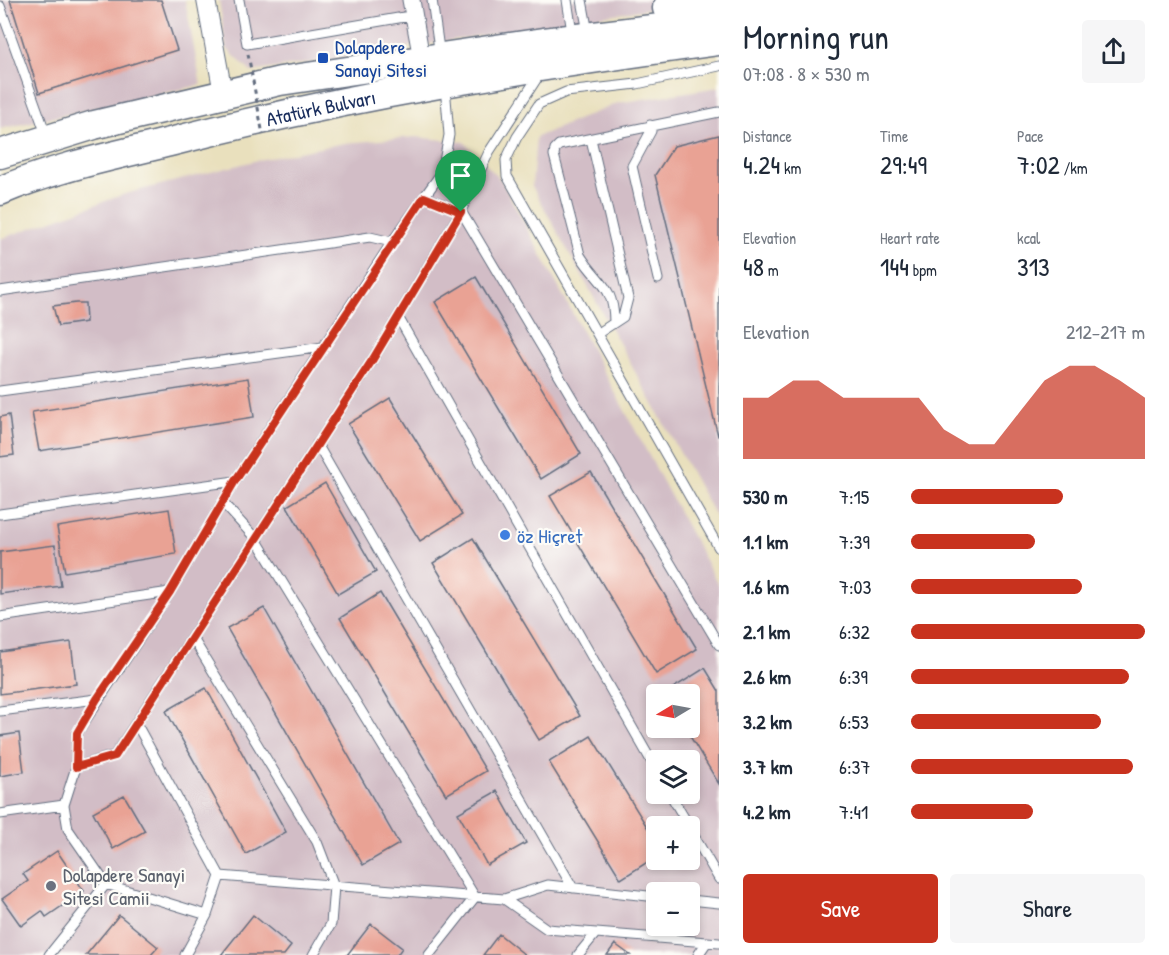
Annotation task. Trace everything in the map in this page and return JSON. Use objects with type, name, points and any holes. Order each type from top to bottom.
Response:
[{"type":"main road","points":[[545,54],[580,20],[718,0]]},
{"type":"main road","name":"Atatürk Bulvarı","points":[[0,154],[48,139],[223,93],[280,81],[545,54],[719,21]]},
{"type":"main road","name":"Atatürk Bulvarı","points":[[545,54],[583,59],[719,41]]},
{"type":"main road","points":[[583,59],[719,54]]},
{"type":"main road","name":"Atatürk Bulvarı","points":[[0,191],[432,66]]},
{"type":"street","points":[[206,0],[223,93]]},
{"type":"lane","points":[[239,0],[247,44],[410,16]]},
{"type":"lane","points":[[407,0],[410,16],[432,66]]},
{"type":"lane","points":[[207,915],[106,884],[68,829],[64,805],[76,767],[77,733],[97,699],[170,592],[235,481],[392,242],[442,172],[449,135],[415,0]]},
{"type":"lane","points":[[432,0],[432,66]]},
{"type":"lane","points":[[567,0],[580,20]]},
{"type":"lane","points":[[0,6],[48,139]]},
{"type":"lane","points":[[76,767],[115,756],[398,317],[461,212],[489,152],[545,54]]},
{"type":"lane","points":[[719,66],[637,84],[566,92],[540,104],[517,137],[506,160],[507,176],[719,548]]},
{"type":"lane","points":[[614,322],[614,307],[608,289],[589,270],[580,255],[554,155],[555,149],[559,145],[719,112]]},
{"type":"lane","points":[[650,125],[651,131],[632,166],[658,279]]},
{"type":"lane","points":[[591,139],[626,284],[627,305],[623,317],[597,334]]},
{"type":"lane","points":[[424,197],[461,212],[719,645]]},
{"type":"lane","points":[[0,291],[370,237],[392,242]]},
{"type":"lane","points":[[608,289],[626,284]]},
{"type":"lane","points":[[398,317],[646,752]]},
{"type":"lane","points":[[0,391],[323,347]]},
{"type":"lane","points":[[317,444],[573,888]]},
{"type":"lane","points":[[0,514],[235,481]]},
{"type":"lane","points":[[223,503],[256,538],[475,897]]},
{"type":"lane","points":[[0,617],[170,592]]},
{"type":"lane","points":[[192,637],[317,842],[334,886],[331,924],[313,955]]},
{"type":"lane","points":[[0,711],[97,699]]},
{"type":"lane","points":[[136,723],[220,876],[207,915],[185,955]]},
{"type":"lane","points":[[0,814],[64,805]]},
{"type":"lane","points":[[700,847],[719,879]]},
{"type":"lane","points":[[220,876],[504,899],[548,885],[646,896]]},
{"type":"lane","points":[[49,955],[106,884]]},
{"type":"lane","points":[[429,955],[475,897]]},
{"type":"lane","points":[[504,899],[547,929],[719,944]]},
{"type":"lane","points":[[700,901],[719,903]]},
{"type":"lane","points":[[578,955],[596,933]]},
{"type":"lane","points":[[698,955],[707,942]]},
{"type":"path","points":[[248,54],[263,135]]},
{"type":"shaded area","points":[[0,0],[185,0],[201,85],[0,129]]},
{"type":"shaded area","points":[[219,0],[704,0],[251,72],[226,48]]},
{"type":"shaded area","points":[[719,87],[719,523],[532,186],[536,137],[618,103]]},
{"type":"shaded area","name":"Dolapdere Sanayi Sitesi","points":[[415,137],[464,142],[501,180],[719,586],[719,955],[0,955],[0,239],[125,194],[258,160],[345,143]]},
{"type":"building","points":[[10,0],[161,0],[177,50],[39,93]]},
{"type":"building","points":[[719,135],[718,436],[655,175],[674,146]]},
{"type":"building","points":[[476,277],[581,454],[541,479],[435,302]]},
{"type":"building","points":[[85,303],[86,322],[58,326],[53,306]]},
{"type":"building","points":[[248,378],[254,417],[39,451],[32,412]]},
{"type":"building","points":[[390,398],[462,515],[420,541],[348,424]]},
{"type":"building","points":[[9,415],[14,455],[0,457],[0,417]]},
{"type":"building","points":[[591,472],[697,649],[656,674],[550,496]]},
{"type":"building","points":[[325,483],[376,572],[338,594],[287,506]]},
{"type":"building","points":[[169,509],[176,554],[65,572],[57,527]]},
{"type":"building","points":[[473,538],[580,716],[539,740],[433,563]]},
{"type":"building","points":[[55,545],[61,586],[0,594],[0,552]]},
{"type":"building","points":[[380,593],[486,771],[446,795],[340,618]]},
{"type":"building","points":[[264,608],[399,844],[363,865],[227,628]]},
{"type":"building","points":[[71,642],[76,684],[0,694],[0,652]]},
{"type":"building","points":[[705,668],[719,691],[719,784],[691,738],[700,738],[700,684],[679,684]]},
{"type":"building","points":[[206,688],[286,832],[246,854],[166,711]]},
{"type":"building","points":[[19,733],[24,772],[0,776],[0,736]]},
{"type":"building","points":[[591,736],[646,825],[646,863],[621,879],[549,762]]},
{"type":"building","points":[[497,791],[526,843],[487,865],[458,813]]},
{"type":"building","points":[[124,795],[145,831],[113,849],[93,812]]},
{"type":"building","name":"Dolapdere Sanayi Sitesi Camii","points":[[57,851],[84,891],[46,917],[42,911],[21,926],[2,899],[28,881],[23,874]]},
{"type":"building","points":[[119,915],[158,947],[151,955],[86,955]]},
{"type":"building","points":[[253,915],[291,946],[284,955],[221,955]]},
{"type":"building","points":[[371,924],[402,948],[397,955],[347,955]]},
{"type":"building","points":[[499,934],[525,955],[483,955]]},
{"type":"building","points":[[615,944],[630,955],[607,955]]},
{"type":"place","name":"Dolapdere Sanayi Sitesi","points":[[323,58]]},
{"type":"place","name":"öz Hiçret","points":[[505,535]]},
{"type":"place","name":"Dolapdere Sanayi Sitesi Camii","points":[[51,886]]},
{"type":"route","points":[[424,197],[461,212],[373,359],[115,756],[76,767],[77,733],[97,699],[170,592],[235,481],[392,242],[424,197]]}]
